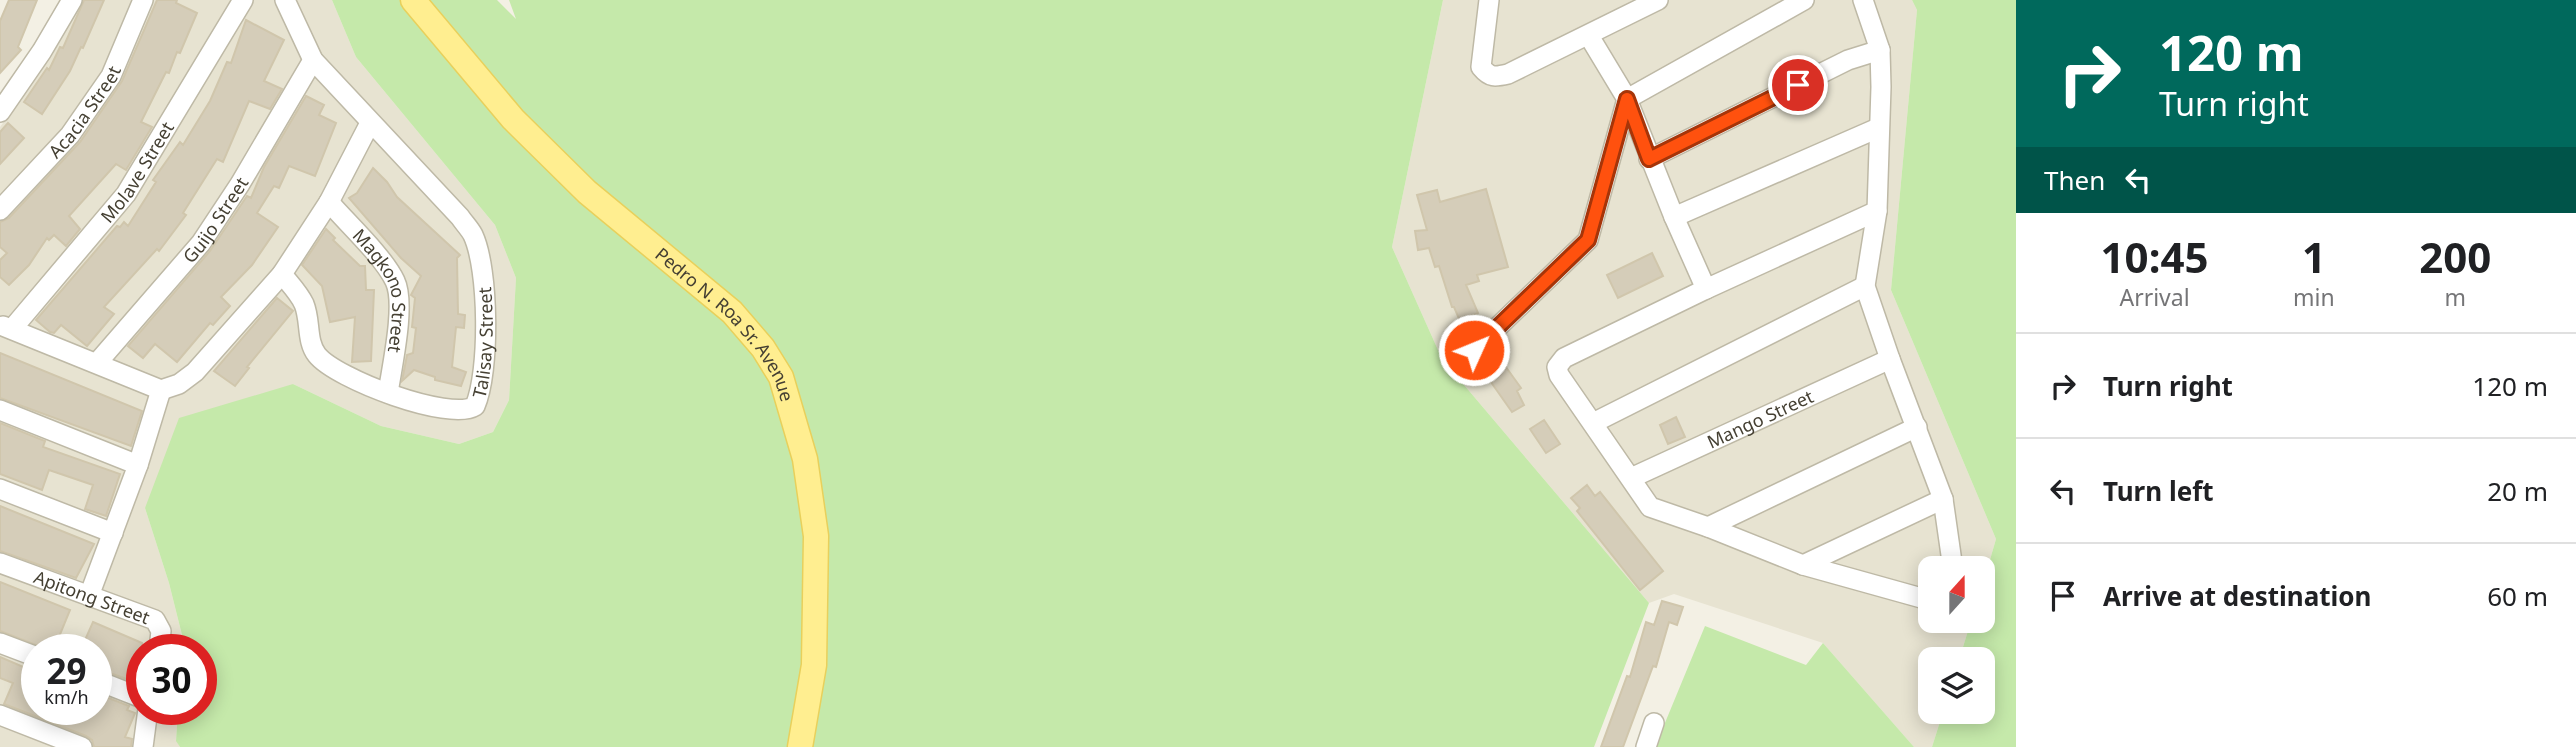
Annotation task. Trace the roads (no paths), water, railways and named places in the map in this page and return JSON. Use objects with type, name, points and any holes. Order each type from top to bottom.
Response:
[{"type":"main road","name":"Pedro N. Roa Sr. Avenue","points":[[413,0],[513,119],[587,192],[732,312],[763,348],[781,377],[805,458],[816,536],[814,665],[800,747]]},
{"type":"street","points":[[3,101],[42,51],[72,0]]},
{"type":"street","name":"Acacia Street","points":[[0,210],[70,135],[111,76],[143,0]]},
{"type":"street","name":"Molave Street","points":[[6,327],[126,194],[243,0]]},
{"type":"street","name":"Talisay Street","points":[[282,274],[303,302],[309,323],[310,341],[316,354],[330,368],[350,379],[388,393],[452,410],[468,411],[475,406],[483,371],[486,313],[473,236],[460,217],[313,60],[285,0]]},
{"type":"street","points":[[1489,0],[1481,66],[1486,74],[1494,77],[1508,74],[1589,36],[1658,0]]},
{"type":"street","points":[[1474,350],[1588,240],[1627,99],[1804,0]]},
{"type":"street","points":[[1863,0],[1880,50],[1877,211],[1865,286],[1943,499],[1951,556]]},
{"type":"street","points":[[1589,36],[1627,99],[1649,159],[1706,289]]},
{"type":"street","points":[[1649,159],[1848,60],[1880,50]]},
{"type":"street","name":"Guijo Street","points":[[97,363],[201,243],[240,184],[313,60]]},
{"type":"street","points":[[6,327],[161,390],[179,384],[195,372],[282,274],[329,202],[370,123]]},
{"type":"street","points":[[1674,217],[1878,128]]},
{"type":"street","name":"Magkono Street","points":[[329,202],[384,264],[396,282],[399,313],[388,393]]},
{"type":"street","points":[[1877,211],[1564,358],[1558,367],[1559,375],[1650,507],[1803,565],[1918,597]]},
{"type":"street","points":[[1593,423],[1865,286]]},
{"type":"street","name":"Mango Street","points":[[1631,478],[1890,359]]},
{"type":"street","points":[[89,596],[138,465],[161,390]]},
{"type":"street","points":[[0,410],[138,465]]},
{"type":"street","points":[[1708,527],[1917,427]]},
{"type":"street","points":[[0,489],[113,533]]},
{"type":"street","points":[[1803,565],[1943,499]]},
{"type":"street","name":"Apitong Street","points":[[0,563],[155,620],[161,634]]},
{"type":"street","points":[[0,643],[21,651]]},
{"type":"street","points":[[0,715],[82,747]]},
{"type":"street","points":[[1646,747],[1654,723]]},
{"type":"street","points":[[143,747],[146,725]]}]
